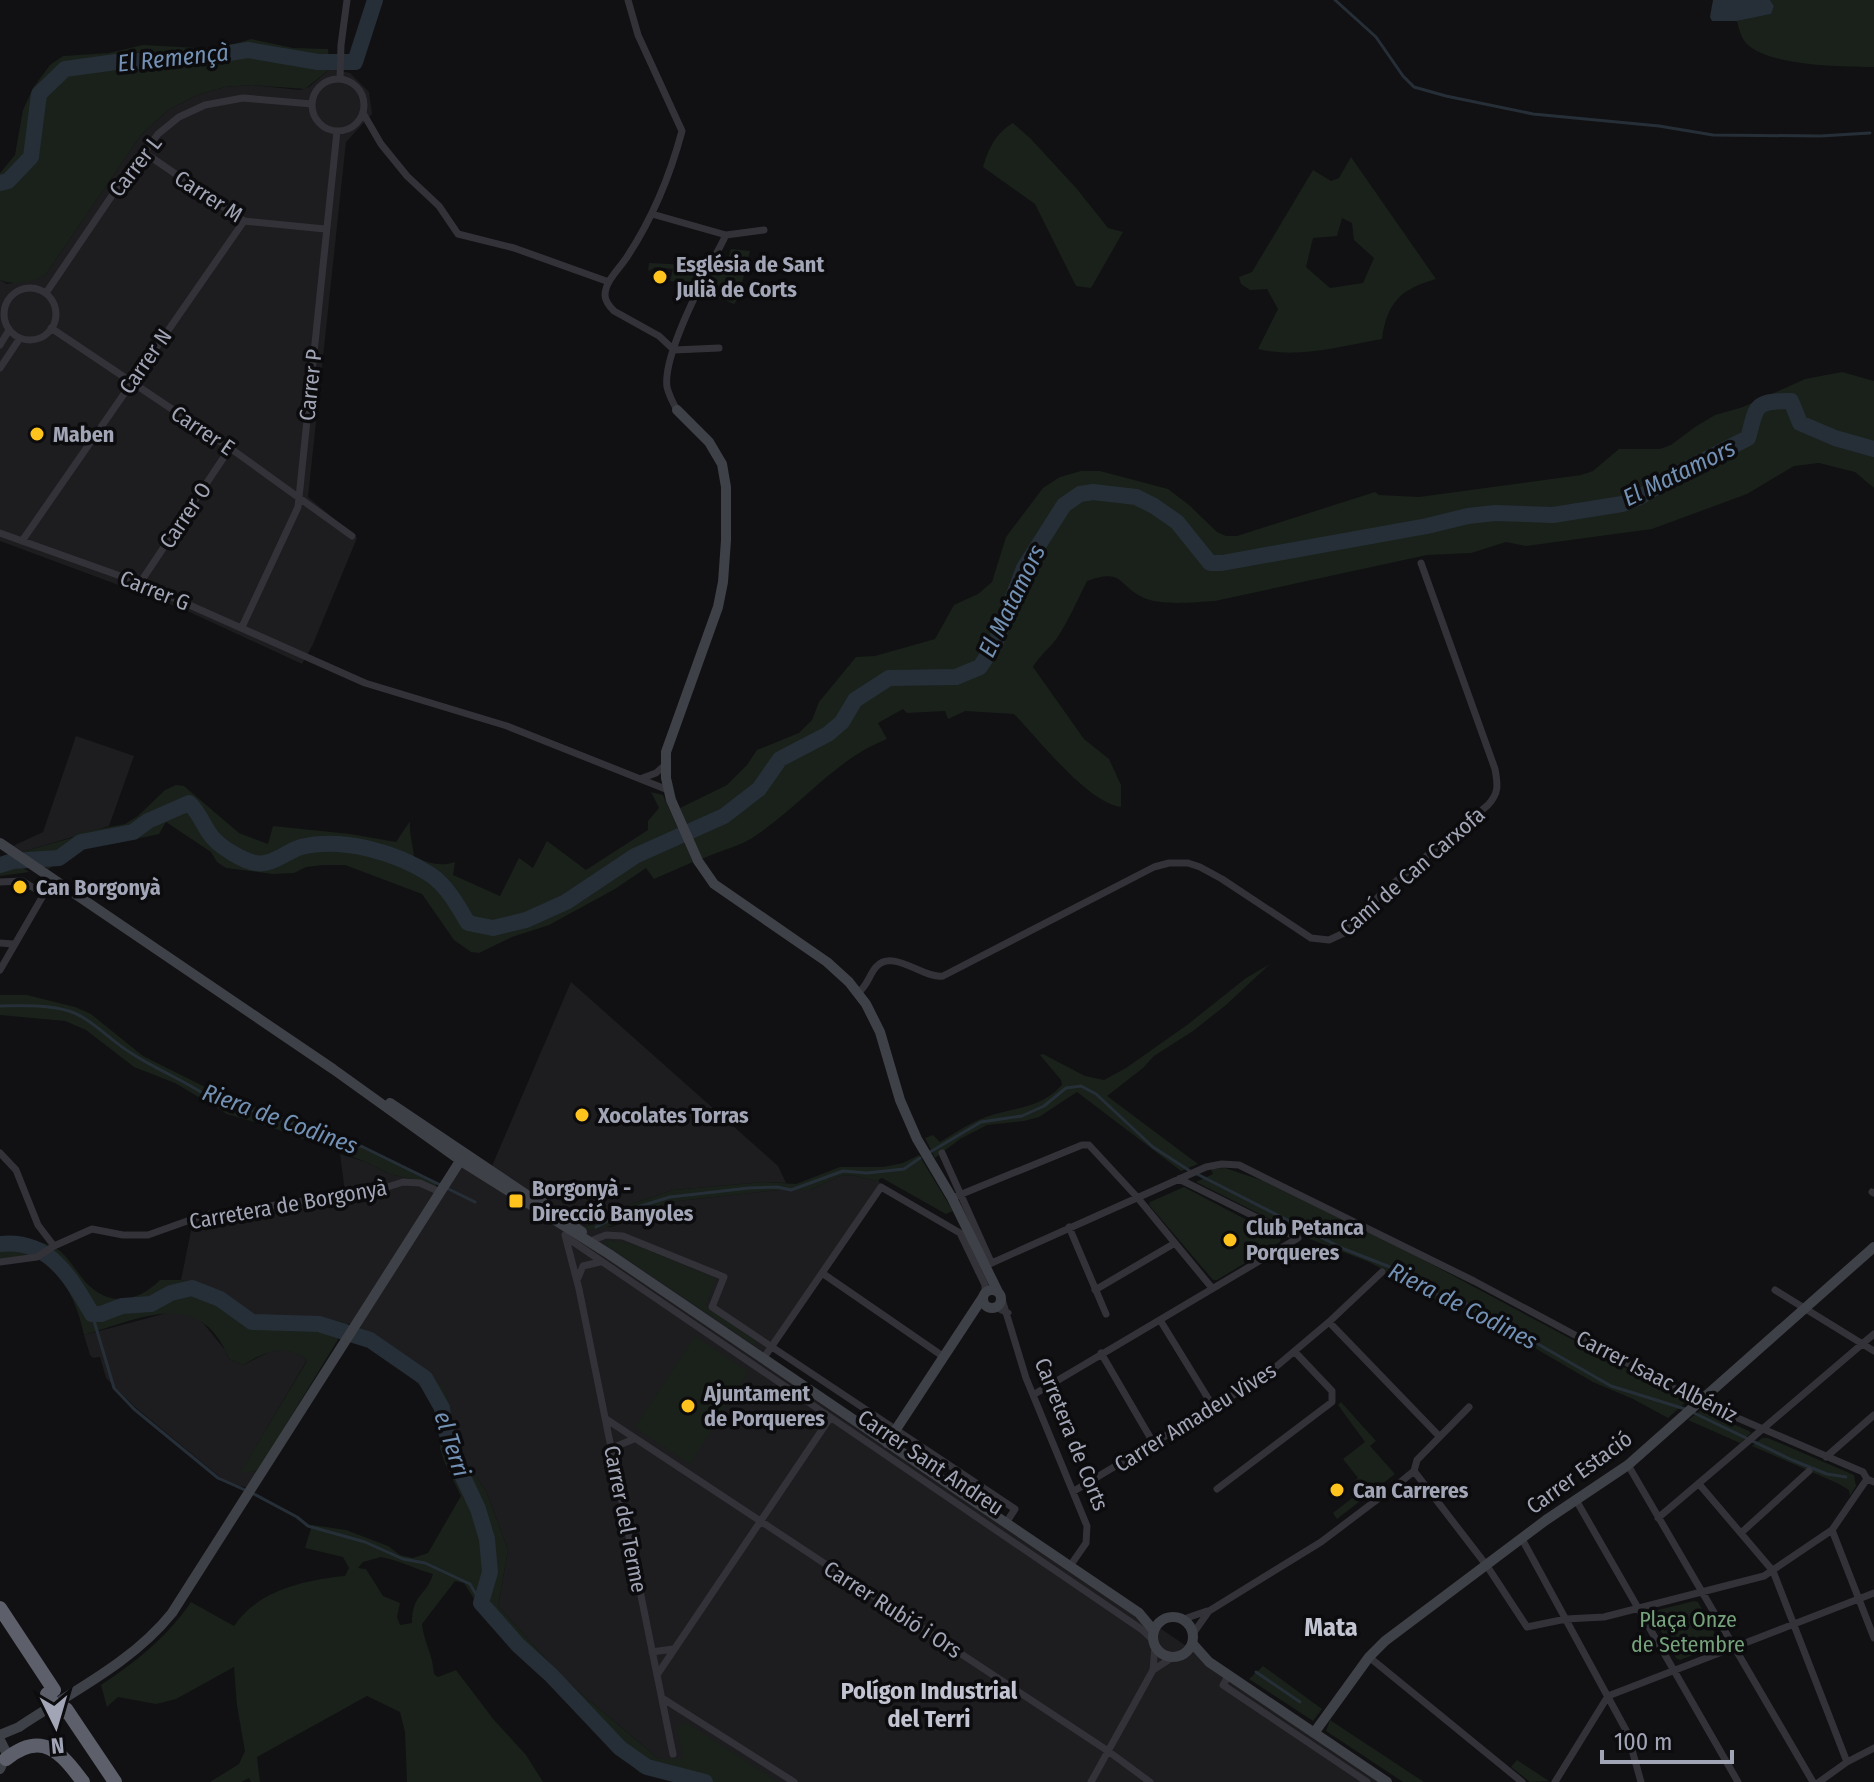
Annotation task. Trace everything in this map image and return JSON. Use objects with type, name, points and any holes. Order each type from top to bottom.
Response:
[{"type":"highway","points":[[0,1608],[50,1692]]},
{"type":"highway","points":[[0,1625],[115,1782]]},
{"type":"highway","points":[[63,1711],[104,1782]]},
{"type":"highway","points":[[2,1755],[44,1746],[65,1757],[83,1782]]},
{"type":"main road","name":"Carretera de Corts","points":[[677,410],[709,442],[722,464],[726,487],[726,540],[718,607],[671,734],[665,765],[669,795],[698,861],[718,888],[827,962],[858,993],[880,1032],[900,1100],[923,1150],[956,1195],[995,1280],[991,1294]]},
{"type":"main road","points":[[0,843],[333,1069],[503,1178]]},
{"type":"main road","points":[[333,1069],[458,1162],[487,1177],[605,1258],[763,1359],[1139,1613],[1165,1619],[1171,1617],[1189,1625],[1192,1639],[1209,1662]]},
{"type":"main road","points":[[407,1115],[456,1152],[458,1162]]},
{"type":"main road","points":[[2,1755],[19,1727],[134,1652],[159,1630],[213,1550],[458,1162],[465,1159],[530,1191],[593,1240],[605,1258]]},
{"type":"main road","points":[[487,1177],[520,1194],[530,1191]]},
{"type":"main road","points":[[530,1191],[531,1201],[561,1226]]},
{"type":"main road","name":"Carrer Estació","points":[[1314,1733],[1369,1657],[1385,1641],[1628,1465],[1874,1247]]},
{"type":"main road","points":[[991,1294],[984,1304],[993,1308]]},
{"type":"main road","points":[[969,1321],[1001,1303],[991,1294]]},
{"type":"main road","points":[[887,1443],[969,1321],[991,1294]]},
{"type":"main road","points":[[1139,1613],[1161,1653],[1209,1662],[1387,1782]]},
{"type":"main road","points":[[1154,1639],[1165,1619]]},
{"type":"main road","points":[[1178,1655],[1192,1639]]},
{"type":"street","points":[[340,79],[347,0]]},
{"type":"street","points":[[628,0],[649,63],[682,131],[652,214],[609,282],[605,295],[608,305],[659,336],[674,350],[719,348]]},
{"type":"street","points":[[363,113],[357,123],[337,131],[319,122],[312,104],[321,86],[340,79],[349,81],[362,94],[363,113],[381,144],[407,176],[439,206],[458,234],[514,248],[609,282]]},
{"type":"street","name":"Carrer L","points":[[46,293],[158,134],[179,117],[205,105],[243,98],[312,104]]},
{"type":"street","name":"Carrer P","points":[[242,627],[291,524],[299,499],[337,131]]},
{"type":"street","name":"Carrer M","points":[[145,153],[244,221],[325,229]]},
{"type":"street","points":[[652,214],[726,235],[764,230]]},
{"type":"street","name":"Carrer N","points":[[22,541],[244,221]]},
{"type":"street","points":[[677,410],[667,385],[674,350],[697,291],[726,235]]},
{"type":"street","points":[[29,287],[46,293],[56,311],[51,328],[34,340],[20,338],[9,330],[4,318],[13,294],[29,287]]},
{"type":"street","points":[[0,295],[8,301]]},
{"type":"street","name":"Carrer E","points":[[51,328],[230,448],[352,536]]},
{"type":"street","points":[[0,345],[9,330]]},
{"type":"street","points":[[0,368],[20,338]]},
{"type":"street","name":"Carrer O","points":[[140,583],[230,448]]},
{"type":"street","name":"Carrer G","points":[[0,533],[140,583],[365,683],[507,726],[640,779],[669,795]]},
{"type":"street","name":"Camí de Can Carxofa","points":[[858,993],[883,962],[894,960],[929,976],[943,976],[1154,867],[1169,863],[1188,863],[1222,879],[1311,938],[1329,940],[1344,933],[1383,892],[1488,805],[1498,788],[1495,769],[1421,563]]},
{"type":"street","points":[[640,779],[656,773],[665,765]]},
{"type":"street","points":[[0,882],[22,881],[44,894]]},
{"type":"street","points":[[0,970],[54,881]]},
{"type":"street","points":[[0,943],[13,944]]},
{"type":"street","points":[[942,1153],[956,1195],[1082,1145],[1089,1145],[1137,1197],[1212,1288]]},
{"type":"street","points":[[0,1153],[16,1170],[38,1225],[54,1246]]},
{"type":"street","name":"Carrer Isaac Albéniz","points":[[988,1266],[1179,1179],[1215,1164],[1230,1163],[1250,1169],[1474,1281],[1695,1404],[1863,1472],[1870,1480]]},
{"type":"street","points":[[1033,1395],[1298,1238],[1179,1179]]},
{"type":"street","name":"Carretera de Borgonyà","points":[[0,1262],[37,1257],[92,1229],[123,1235],[148,1235],[204,1215],[375,1191],[403,1182],[420,1183],[440,1192]]},
{"type":"street","points":[[763,1359],[881,1187],[960,1233],[991,1294]]},
{"type":"street","name":"Carrer del Terme","points":[[561,1226],[578,1284],[673,1754]]},
{"type":"street","points":[[1069,1227],[1106,1314]]},
{"type":"street","points":[[593,1240],[606,1235],[623,1236],[724,1277],[712,1307],[1015,1509],[1006,1523]]},
{"type":"street","name":"Carrer Sant Andreu","points":[[566,1237],[605,1258],[830,1418],[1154,1639]]},
{"type":"street","points":[[1095,1290],[1175,1243]]},
{"type":"street","points":[[578,1284],[578,1275],[583,1266],[605,1258]]},
{"type":"street","name":"Carrer Amadeu Vives","points":[[1074,1491],[1252,1385],[1295,1352],[1382,1272]]},
{"type":"street","points":[[822,1273],[944,1357]]},
{"type":"street","points":[[1775,1290],[1874,1351]]},
{"type":"street","name":"Carretera de Corts","points":[[991,1294],[1008,1313],[1033,1395],[1086,1520],[1088,1535],[1084,1548],[1070,1566]]},
{"type":"street","points":[[993,1308],[1008,1313]]},
{"type":"street","points":[[1160,1320],[1214,1408]]},
{"type":"street","points":[[1329,1322],[1439,1436]]},
{"type":"street","points":[[1658,1518],[1874,1334]]},
{"type":"street","points":[[1217,1489],[1328,1406],[1332,1391],[1295,1352]]},
{"type":"street","points":[[1101,1353],[1154,1444]]},
{"type":"street","points":[[1181,1620],[1209,1611],[1321,1542],[1414,1471],[1417,1460],[1469,1407]]},
{"type":"street","points":[[1826,1457],[1874,1415]]},
{"type":"street","points":[[657,1675],[830,1418]]},
{"type":"street","name":"Carrer Rubió i Ors","points":[[606,1419],[1108,1751],[1150,1782]]},
{"type":"street","points":[[612,1448],[634,1439]]},
{"type":"street","points":[[1628,1465],[1816,1782],[1874,1748]]},
{"type":"street","points":[[1414,1471],[1487,1566],[1527,1627],[1566,1619],[1604,1617],[1773,1571],[1832,1530],[1870,1480]]},
{"type":"street","points":[[1741,1533],[1809,1471]]},
{"type":"street","points":[[1699,1484],[1773,1571],[1847,1762]]},
{"type":"street","points":[[1576,1500],[1738,1782]]},
{"type":"street","points":[[1832,1530],[1874,1638]]},
{"type":"street","points":[[1522,1539],[1633,1747],[1641,1782]]},
{"type":"street","points":[[1555,1782],[1608,1696],[1874,1593]]},
{"type":"street","points":[[1192,1639],[1209,1611]]},
{"type":"street","points":[[1091,1782],[1153,1670],[1154,1639]]},
{"type":"street","points":[[652,1652],[673,1649]]},
{"type":"street","points":[[1153,1670],[1178,1655]]},
{"type":"street","points":[[1369,1657],[1522,1782]]},
{"type":"street","points":[[1229,1675],[1223,1685],[1367,1782]]},
{"type":"street","points":[[662,1698],[794,1782]]},
{"type":"shaded area","points":[[1713,0],[1770,0],[1774,6],[1771,14],[1737,21],[1712,21]]},
{"type":"shaded area","points":[[330,69],[350,73],[369,92],[372,114],[346,142],[308,497],[357,538],[302,664],[183,609],[0,541],[0,280],[7,284],[37,279],[46,274],[141,135],[168,110],[197,95],[225,87],[252,85],[300,90],[309,87]]},
{"type":"shaded area","points":[[76,736],[134,756],[109,826],[22,852],[13,846],[43,832]]},
{"type":"shaded area","points":[[571,982],[778,1166],[786,1183],[673,1190],[626,1206],[599,1224],[582,1226],[611,1227],[669,1202],[778,1190],[810,1190],[840,1176],[852,1175],[876,1181],[878,1178],[881,1187],[764,1360],[1387,1782],[735,1782],[685,1759],[659,1759],[565,1680],[498,1606],[508,1550],[486,1491],[463,1458],[454,1434],[450,1407],[358,1326],[317,1317],[278,1322],[253,1318],[224,1293],[181,1280],[194,1216],[345,1192],[340,1154],[441,1191],[463,1155],[489,1173]]},
{"type":"shaded area","points":[[171,1312],[192,1314],[204,1324],[229,1359],[243,1365],[269,1352],[286,1349],[307,1360],[241,1472],[258,1471],[248,1488],[227,1483],[134,1406],[106,1378],[100,1357],[90,1355],[84,1335]]},
{"type":"green space","points":[[1770,0],[1874,0],[1874,67],[1789,61],[1772,57],[1747,44],[1737,21],[1770,14],[1774,6]]},
{"type":"green space","points":[[251,39],[293,48],[328,49],[330,69],[305,89],[252,85],[225,87],[197,95],[168,110],[141,135],[46,274],[24,282],[0,280],[0,173],[15,155],[23,110],[33,88],[50,65],[63,56],[109,53],[143,45],[217,49]]},
{"type":"green space","points":[[1013,123],[1077,189],[1108,228],[1123,232],[1091,288],[1076,286],[1035,204],[983,167],[994,142]]},
{"type":"green space","points":[[1351,157],[1436,279],[1414,287],[1398,299],[1388,315],[1382,339],[1304,352],[1258,349],[1278,309],[1267,289],[1250,290],[1241,284],[1239,277],[1252,272],[1313,170],[1331,181],[1339,178]],"holes":[[[1342,218],[1352,223],[1354,240],[1374,258],[1363,283],[1330,288],[1306,267],[1313,238],[1337,236]]]},
{"type":"green space","points":[[731,249],[750,251],[734,304],[702,291],[712,268],[725,270]]},
{"type":"green space","points":[[649,263],[690,265],[689,272],[702,276],[697,285],[670,281],[673,269],[656,267],[648,271]]},
{"type":"green space","points":[[1842,372],[1874,381],[1874,488],[1855,472],[1819,463],[1794,466],[1747,494],[1652,529],[1526,546],[1506,542],[1471,553],[1427,555],[1215,601],[1160,602],[1144,598],[1114,577],[1087,581],[1061,631],[1033,667],[1084,739],[1109,759],[1121,785],[1121,807],[1108,803],[1079,782],[1014,714],[965,711],[948,719],[945,711],[907,713],[903,709],[878,723],[887,739],[852,758],[745,842],[702,859],[680,808],[727,785],[757,750],[799,733],[812,720],[819,702],[856,657],[875,656],[935,639],[954,605],[978,594],[992,582],[1006,537],[1043,488],[1060,477],[1081,471],[1100,471],[1168,489],[1217,532],[1237,536],[1375,492],[1379,495],[1419,497],[1581,475],[1593,471],[1619,449],[1660,449],[1715,415],[1743,407],[1805,379]]},
{"type":"green space","points":[[176,785],[184,786],[239,833],[268,844],[273,826],[396,842],[410,821],[414,857],[434,864],[455,862],[453,875],[500,896],[519,858],[533,868],[547,841],[586,870],[648,830],[648,821],[659,808],[651,792],[663,795],[693,862],[654,879],[646,868],[549,925],[512,937],[479,953],[471,952],[454,940],[422,894],[345,865],[306,867],[294,873],[273,874],[226,868],[217,862],[211,852],[166,822],[159,834],[117,843],[108,840],[98,842],[48,869],[22,852],[71,838],[78,833],[125,824],[165,790]]},
{"type":"green space","points":[[5,855],[29,872],[0,876],[0,857]]},
{"type":"green space","points":[[1270,964],[1226,1005],[1154,1056],[1107,1096],[1198,1164],[1181,1171],[1077,1092],[1039,1117],[987,1125],[960,1139],[935,1158],[925,1138],[933,1135],[940,1142],[980,1119],[1036,1103],[1054,1093],[1062,1085],[1061,1080],[1040,1055],[1085,1076],[1104,1080],[1126,1068],[1246,978]]},
{"type":"green space","points":[[0,995],[27,995],[91,1014],[143,1056],[223,1096],[355,1142],[437,1183],[435,1188],[227,1114],[175,1083],[134,1067],[86,1030],[65,1021],[0,1015]]},
{"type":"green space","points":[[919,1155],[953,1211],[946,1214],[882,1178],[876,1181],[852,1175],[840,1176],[810,1190],[778,1190],[669,1202],[611,1226],[592,1230],[578,1228],[599,1223],[626,1206],[673,1190],[765,1182],[796,1184],[840,1167],[883,1167],[903,1163]]},
{"type":"green space","points":[[1225,1168],[1264,1181],[1420,1258],[1687,1401],[1668,1418],[1593,1382],[1473,1312],[1423,1295],[1369,1262],[1307,1238],[1196,1182],[1213,1174],[1211,1169]]},
{"type":"green space","name":"Club Petanca Porqueres","points":[[1184,1187],[1281,1238],[1280,1242],[1213,1280],[1149,1205]]},
{"type":"green space","points":[[0,1237],[31,1240],[54,1247],[65,1255],[88,1285],[110,1298],[137,1296],[160,1280],[181,1280],[224,1293],[253,1318],[278,1322],[317,1317],[348,1323],[258,1471],[240,1473],[307,1361],[305,1358],[281,1350],[243,1365],[229,1359],[217,1336],[202,1322],[185,1315],[147,1316],[84,1335],[73,1300],[62,1280],[36,1254],[0,1259]]},
{"type":"green space","points":[[607,1240],[636,1245],[716,1279],[705,1306],[756,1341],[754,1345],[603,1243]]},
{"type":"green space","points":[[360,1327],[411,1359],[443,1387],[463,1458],[486,1491],[508,1550],[498,1606],[565,1680],[659,1759],[684,1759],[677,1728],[685,1722],[778,1782],[673,1782],[640,1773],[576,1704],[534,1669],[487,1619],[464,1583],[455,1581],[422,1624],[434,1674],[438,1677],[456,1670],[494,1720],[526,1755],[543,1782],[407,1782],[405,1732],[400,1712],[367,1696],[257,1757],[260,1782],[251,1782],[249,1778],[241,1782],[210,1782],[239,1764],[245,1751],[234,1667],[176,1699],[156,1704],[118,1697],[107,1707],[101,1685],[150,1648],[191,1602],[234,1626],[269,1595],[314,1580],[345,1576],[349,1568],[343,1557],[305,1548],[312,1525],[346,1530],[388,1546],[400,1555],[413,1558],[428,1553],[461,1496],[440,1448],[440,1426],[434,1407],[409,1374],[353,1337]],"holes":[[[388,1558],[433,1574],[414,1606],[412,1623],[400,1625],[397,1617],[400,1603],[383,1596],[366,1569],[358,1568],[363,1562]]]},
{"type":"green space","points":[[695,1336],[748,1372],[690,1464],[635,1427]]},
{"type":"green space","points":[[1341,1402],[1376,1441],[1370,1446],[1395,1474],[1337,1519],[1333,1513],[1360,1492],[1353,1482],[1358,1478],[1343,1459],[1365,1442],[1338,1405]]},
{"type":"green space","points":[[1701,1410],[1751,1433],[1740,1443],[1688,1420]]},
{"type":"green space","points":[[1762,1438],[1854,1475],[1856,1486],[1850,1496],[1849,1490],[1837,1483],[1752,1446]]},
{"type":"green space","name":"Plaça Onze de Setembre","points":[[1698,1602],[1720,1642],[1680,1660],[1652,1615],[1654,1611]]},
{"type":"green space","points":[[1263,1666],[1322,1709],[1313,1721],[1249,1679]]},
{"type":"green space","points":[[1330,1720],[1424,1782],[1403,1782],[1326,1731]]},
{"type":"green space","points":[[1517,1760],[1549,1781],[1530,1782],[1511,1767]]},
{"type":"waterway","name":"El Remençà","points":[[0,183],[8,181],[31,157],[39,94],[65,69],[116,62],[191,59],[248,50],[318,62],[355,62],[375,0]]},
{"type":"waterway","points":[[1335,0],[1376,37],[1414,87],[1446,96],[1533,114],[1659,126],[1713,135],[1870,133]]},
{"type":"waterway","name":"El Matamors","points":[[0,865],[13,861],[59,858],[81,842],[133,832],[148,821],[189,803],[213,838],[245,860],[268,862],[301,847],[317,844],[351,845],[385,853],[437,880],[468,923],[493,928],[526,920],[566,902],[635,856],[724,816],[759,789],[780,759],[828,734],[842,722],[855,700],[889,678],[956,677],[980,667],[995,644],[1024,568],[1064,505],[1080,494],[1093,492],[1136,497],[1177,522],[1210,563],[1222,563],[1468,516],[1495,513],[1553,515],[1622,504],[1748,438],[1755,413],[1769,402],[1791,401],[1800,423],[1835,438],[1874,449]]},
{"type":"waterway","name":"Riera de Codines","points":[[0,1006],[52,1007],[77,1014],[140,1059],[207,1096],[363,1147],[475,1202]]},
{"type":"waterway","name":"Riera de Codines","points":[[930,1152],[981,1122],[1022,1116],[1044,1106],[1066,1088],[1081,1086],[1096,1094],[1153,1147],[1190,1171]]},
{"type":"waterway","name":"Riera de Codines","points":[[596,1227],[631,1209],[670,1197],[749,1188],[791,1190],[843,1171],[867,1173],[904,1169],[920,1158]]},
{"type":"waterway","name":"Riera de Codines","points":[[1197,1174],[1344,1249],[1390,1267],[1433,1293],[1470,1305],[1611,1386],[1685,1409]]},
{"type":"waterway","name":"el Terri","points":[[0,1244],[32,1247],[45,1254],[66,1274],[92,1314],[122,1306],[151,1304],[171,1293],[192,1288],[220,1299],[252,1322],[319,1324],[370,1340],[425,1378],[442,1408],[456,1462],[478,1509],[487,1539],[490,1572],[481,1603],[620,1748],[647,1767],[705,1782]]},
{"type":"waterway","points":[[92,1314],[114,1388],[134,1409],[218,1478],[245,1490]]},
{"type":"waterway","name":"Riera de Codines","points":[[1692,1412],[1792,1460],[1827,1474],[1846,1477]]},
{"type":"waterway","points":[[252,1493],[308,1526],[365,1542],[403,1559],[425,1563],[470,1584],[481,1603]]},
{"type":"waterway","points":[[1256,1672],[1300,1702]]},
{"type":"waterway","name":"el Terri","points":[[666,1772],[676,1782]]},
{"type":"place","name":"Església de Sant Julià de Corts","points":[[660,277]]},
{"type":"place","name":"Maben","points":[[37,434]]},
{"type":"place","name":"Can Borgonyà","points":[[20,887]]},
{"type":"place","name":"Xocolates Torras","points":[[582,1115]]},
{"type":"place","name":"Borgonyà - Direcció Banyoles","points":[[516,1201]]},
{"type":"place","name":"Club Petanca Porqueres","points":[[1230,1240]]},
{"type":"place","name":"Ajuntament de Porqueres","points":[[688,1406]]},
{"type":"place","name":"Can Carreres","points":[[1337,1490]]},
{"type":"district","name":"Mata","points":[[1331,1627]]},
{"type":"district","name":"Polígon Industrial del Terri","points":[[929,1705]]}]
